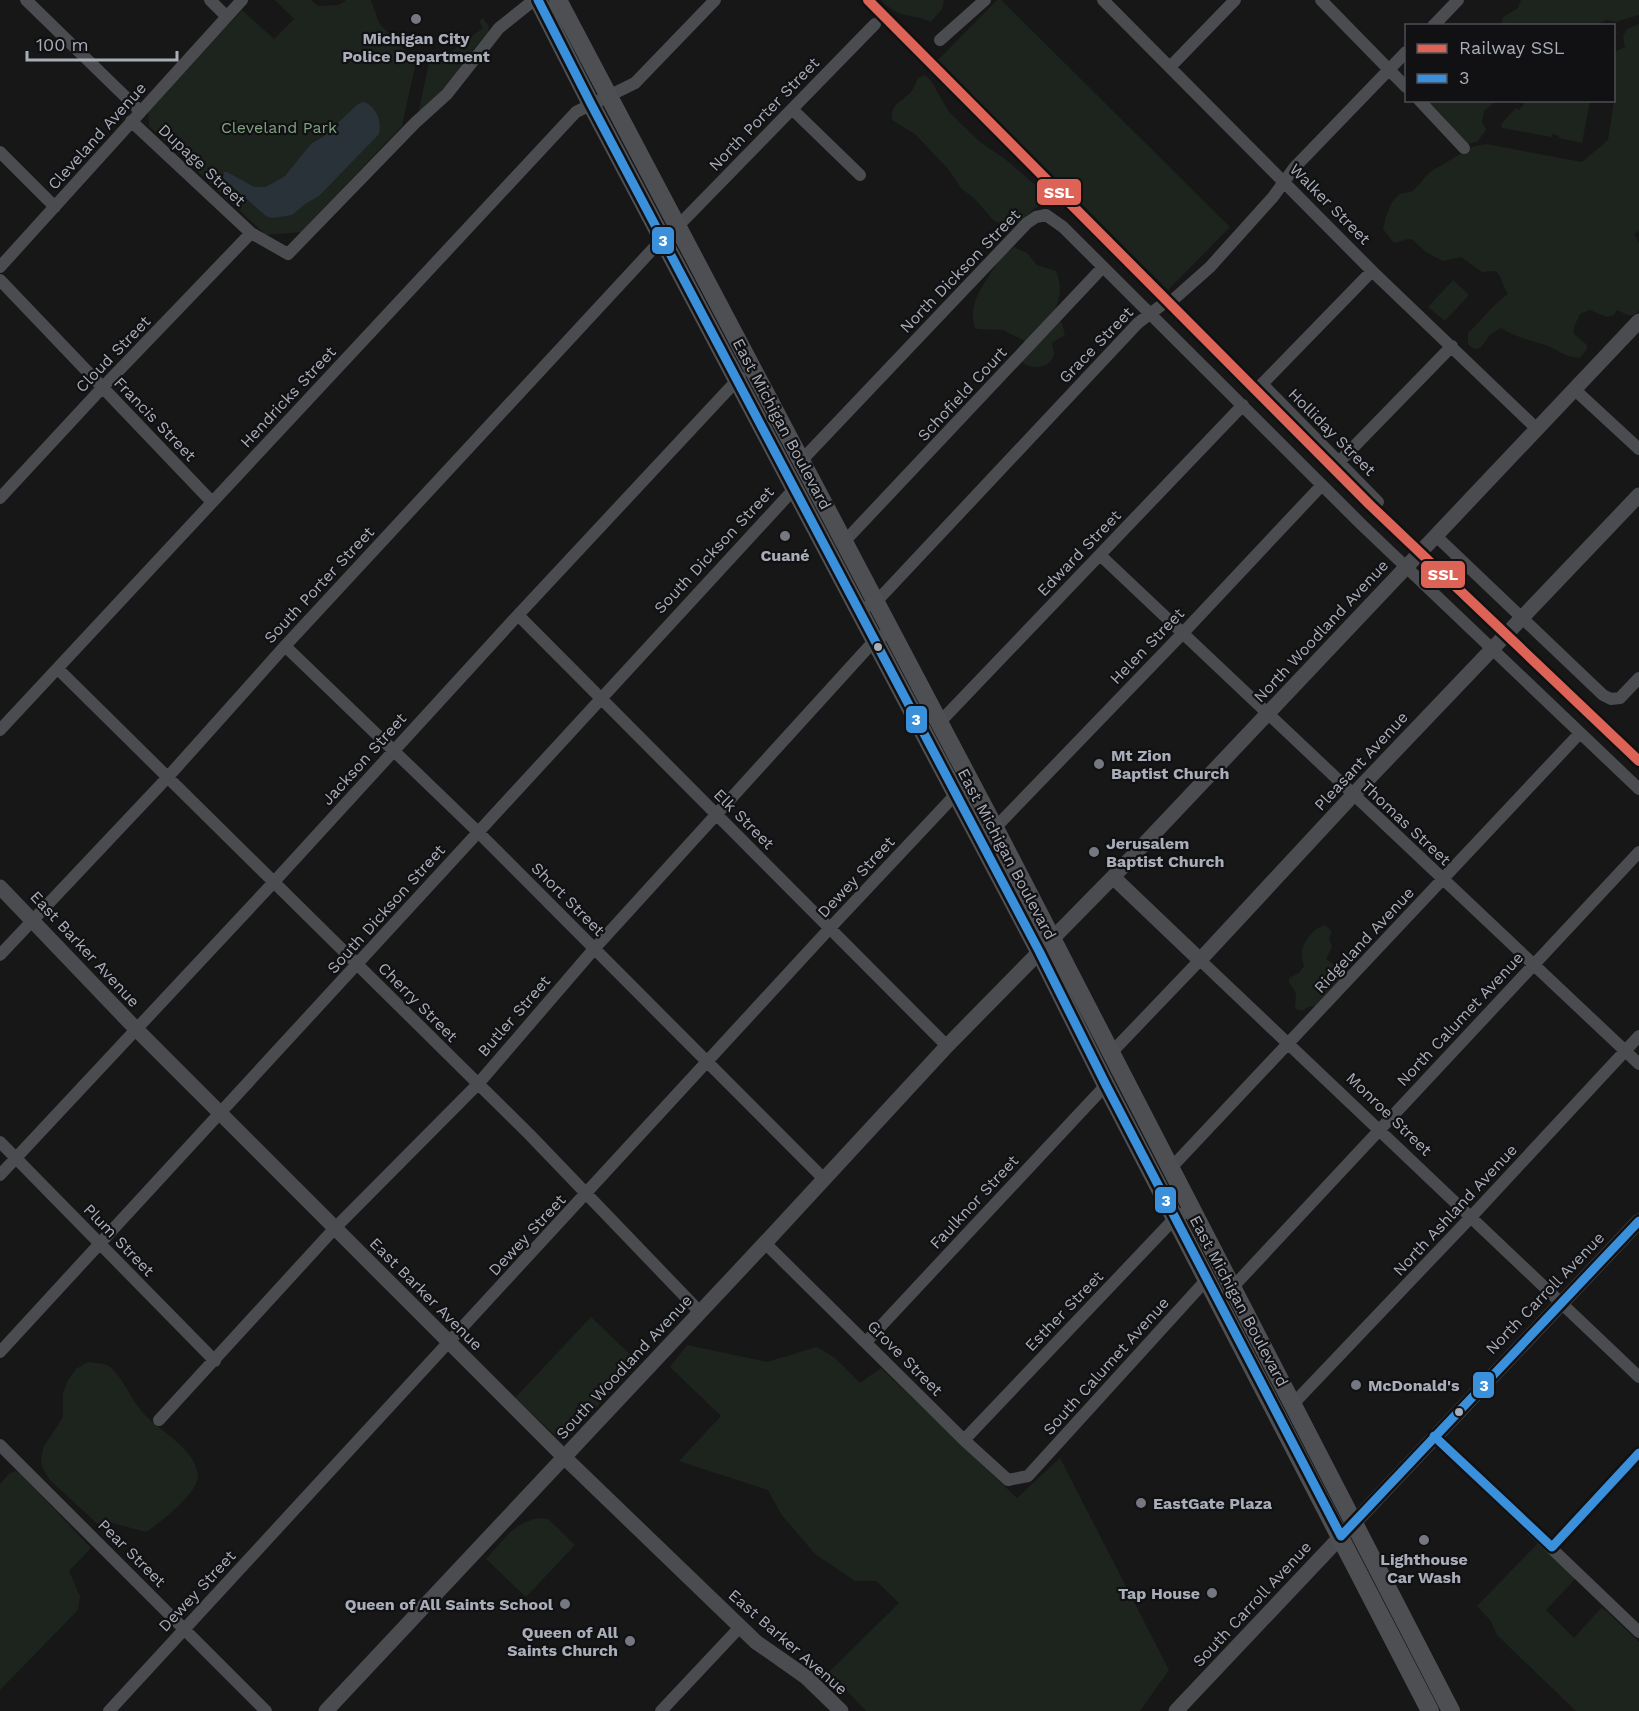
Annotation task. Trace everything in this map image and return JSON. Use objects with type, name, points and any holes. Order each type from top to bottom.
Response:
[{"type":"main road","name":"East Michigan Boulevard","points":[[536,0],[591,104],[751,365],[844,542],[868,606]]},
{"type":"main road","name":"East Michigan Boulevard","points":[[558,0],[608,96],[738,380],[795,488],[868,606],[1045,945],[1111,1053],[1170,1168],[1183,1213],[1208,1278],[1430,1711]]},
{"type":"main road","name":"East Michigan Boulevard","points":[[883,635],[939,723],[965,790],[995,828],[1106,1085],[1183,1213],[1232,1288],[1451,1711]]},
{"type":"street","points":[[26,0],[140,111]]},
{"type":"street","points":[[210,0],[226,16]]},
{"type":"street","name":"Cleveland Avenue","points":[[0,267],[242,0]]},
{"type":"street","name":"Dupage Street","points":[[131,121],[251,233],[288,254],[415,123],[447,94],[499,28],[536,0]]},
{"type":"street","name":"Hendricks Street","points":[[0,730],[576,112],[635,83],[715,0]]},
{"type":"street","points":[[940,40],[985,0]]},
{"type":"street","name":"Walker Street","points":[[1103,0],[1372,271],[1537,429]]},
{"type":"street","points":[[1170,67],[1236,0]]},
{"type":"street","points":[[1321,0],[1405,85]]},
{"type":"street","points":[[1435,24],[1458,0]]},
{"type":"street","name":"North Porter Street","points":[[670,233],[875,24]]},
{"type":"street","name":"Grace Street","points":[[868,606],[1138,323],[1167,301],[1174,299],[1210,267],[1273,197],[1284,181],[1405,54]]},
{"type":"street","points":[[1421,102],[1464,148]]},
{"type":"street","points":[[792,110],[860,175]]},
{"type":"street","points":[[0,153],[55,207]]},
{"type":"street","name":"North Dickson Street","points":[[801,461],[1018,232],[1036,217],[1046,215],[1054,219],[1150,315]]},
{"type":"street","name":"Cloud Street","points":[[0,498],[251,233]]},
{"type":"street","name":"South Porter Street","points":[[0,955],[167,778],[285,646],[670,233]]},
{"type":"street","name":"Schofield Court","points":[[844,542],[1103,267]]},
{"type":"street","name":"Holliday Street","points":[[1372,271],[1262,384],[1378,502]]},
{"type":"street","name":"Francis Street","points":[[0,280],[212,502]]},
{"type":"street","points":[[1150,315],[1406,567],[1639,789]]},
{"type":"street","name":"North Woodland Avenue","points":[[947,1046],[1113,877],[1639,321]]},
{"type":"street","points":[[1338,463],[1452,346]]},
{"type":"street","name":"Jackson Street","points":[[0,1175],[751,365]]},
{"type":"street","points":[[1574,389],[1639,448]]},
{"type":"street","name":"Edward Street","points":[[939,723],[1243,405]]},
{"type":"street","name":"Helen Street","points":[[995,828],[1322,485]]},
{"type":"street","name":"South Dickson Street","points":[[0,1352],[795,488]]},
{"type":"street","name":"Pleasant Avenue","points":[[1111,1053],[1639,495]]},
{"type":"street","points":[[1436,536],[1603,695],[1611,699],[1620,698],[1639,678]]},
{"type":"street","name":"Thomas Street","points":[[1100,555],[1639,1064]]},
{"type":"street","name":"Elk Street","points":[[518,615],[947,1046]]},
{"type":"street","name":"Butler Street","points":[[159,1420],[215,1362],[334,1229],[478,1084],[594,949],[883,635]]},
{"type":"street","name":"Short Street","points":[[285,646],[478,832],[824,1179]]},
{"type":"street","name":"Cherry Street","points":[[58,669],[529,1134],[699,1311]]},
{"type":"street","name":"Ridgeland Avenue","points":[[1170,1168],[1290,1044],[1580,733]]},
{"type":"street","name":"Dewey Street","points":[[109,1711],[830,928],[965,790]]},
{"type":"street","name":"North Calumet Avenue","points":[[1232,1288],[1639,852]]},
{"type":"street","name":"Monroe Street","points":[[1113,877],[1639,1377]]},
{"type":"street","name":"East Barker Avenue","points":[[0,887],[136,1029],[564,1457],[740,1627],[770,1654],[806,1677],[833,1708]]},
{"type":"street","name":"North Ashland Avenue","points":[[1293,1404],[1639,1036]]},
{"type":"street","name":"South Woodland Avenue","points":[[326,1711],[947,1046]]},
{"type":"street","name":"Faulknor Street","points":[[866,1342],[1106,1085]]},
{"type":"street","name":"Plum Street","points":[[0,1142],[215,1362]]},
{"type":"street","name":"Esther Street","points":[[964,1440],[1183,1213]]},
{"type":"street","name":"North Carroll Avenue","points":[[1354,1522],[1639,1221]]},
{"type":"street","name":"Grove Street","points":[[765,1243],[964,1440],[1008,1480],[1028,1476]]},
{"type":"street","name":"South Calumet Avenue","points":[[1028,1476],[1208,1278]]},
{"type":"street","points":[[1434,1436],[1639,1632]]},
{"type":"street","name":"Pear Street","points":[[0,1445],[266,1711]]},
{"type":"street","points":[[1552,1547],[1639,1454]]},
{"type":"street","name":"South Carroll Avenue","points":[[1176,1711],[1354,1522]]},
{"type":"street","points":[[661,1711],[740,1627]]},
{"type":"green space","name":"Cleveland Park","points":[[275,0],[311,0],[318,6],[339,5],[346,0],[371,0],[379,23],[416,62],[402,126],[301,232],[266,235],[149,126],[148,109],[242,10],[274,39],[294,19]]},
{"type":"green space","points":[[881,0],[944,1],[942,9],[931,22],[899,13]]},
{"type":"green space","points":[[997,0],[1001,0],[1230,227],[1168,290],[937,61]]},
{"type":"green space","points":[[1521,0],[1639,0],[1639,15],[1616,22],[1606,20],[1599,24],[1501,24],[1503,17],[1518,8]]},
{"type":"green space","points":[[483,18],[489,27],[488,32],[446,89],[421,111],[419,109],[430,59],[435,53],[440,60],[483,28],[479,21]]},
{"type":"green space","points":[[1639,24],[1639,231],[1634,234],[1639,243],[1639,311],[1631,315],[1617,310],[1614,315],[1607,317],[1590,310],[1580,314],[1574,327],[1574,334],[1587,345],[1587,349],[1580,358],[1565,355],[1501,328],[1491,334],[1480,348],[1474,349],[1468,344],[1468,333],[1508,294],[1500,276],[1496,271],[1482,272],[1461,257],[1443,261],[1426,252],[1413,240],[1394,243],[1383,229],[1392,202],[1400,194],[1413,191],[1430,172],[1472,147],[1486,144],[1582,162],[1608,140],[1615,102],[1615,52],[1625,47],[1623,36],[1627,29]]},
{"type":"green space","points":[[924,75],[930,79],[949,112],[980,142],[1005,159],[1040,189],[1045,198],[1044,204],[1035,208],[1019,222],[1003,226],[992,219],[975,199],[962,189],[948,169],[915,134],[892,120],[893,110],[897,104],[911,92],[918,78]]},
{"type":"green space","points":[[1428,102],[1495,102],[1484,111],[1482,122],[1486,130],[1477,142],[1458,146],[1444,117]]},
{"type":"green space","points":[[1524,102],[1590,102],[1582,143],[1559,138],[1552,134],[1552,137],[1502,128],[1501,124],[1516,108],[1519,110]]},
{"type":"green space","points":[[1014,247],[1027,253],[1037,265],[1056,271],[1059,282],[1059,296],[1054,312],[1062,323],[1065,335],[1052,343],[1054,353],[1052,358],[1041,366],[1026,365],[1022,362],[1029,343],[1003,330],[975,328],[973,320],[974,305],[980,291],[1001,258]]},
{"type":"green space","points":[[1453,280],[1469,295],[1445,321],[1428,307]]},
{"type":"green space","points":[[1325,925],[1332,932],[1329,938],[1332,947],[1326,959],[1340,968],[1343,977],[1319,1005],[1302,1011],[1295,1009],[1296,993],[1289,978],[1299,973],[1304,966],[1302,953],[1307,939],[1313,932]]},
{"type":"green space","points":[[591,1317],[638,1362],[568,1438],[559,1439],[515,1398]]},
{"type":"green space","points":[[687,1345],[767,1362],[817,1347],[835,1358],[860,1383],[881,1368],[1017,1498],[1060,1458],[1169,1670],[1140,1711],[866,1711],[829,1672],[899,1603],[876,1581],[855,1581],[815,1554],[781,1514],[768,1490],[679,1461],[721,1416],[670,1367]]},
{"type":"green space","points":[[88,1362],[110,1367],[140,1409],[185,1450],[196,1466],[197,1483],[192,1490],[168,1515],[146,1532],[112,1523],[103,1529],[50,1480],[43,1469],[41,1462],[43,1448],[63,1417],[63,1393],[68,1380],[76,1369]]},
{"type":"green space","points":[[15,1471],[21,1474],[91,1548],[69,1571],[80,1596],[78,1610],[0,1690],[0,1484]]},
{"type":"green space","points":[[538,1518],[548,1519],[575,1545],[526,1597],[486,1559],[521,1524]]},
{"type":"green space","points":[[1539,1542],[1577,1577],[1546,1610],[1574,1638],[1602,1607],[1639,1642],[1639,1711],[1576,1711],[1497,1635],[1490,1620],[1477,1606]]},
{"type":"shaded area","points":[[364,102],[378,115],[379,134],[319,196],[292,215],[272,218],[266,216],[223,178],[224,172],[227,172],[254,187],[265,187],[275,182],[285,176],[311,144],[324,136],[358,104]]},
{"type":"rail line","name":"SSL","points":[[868,0],[1370,505],[1639,761]]},
{"type":"transit line","name":"3","points":[[538,0],[1039,951],[1106,1085],[1341,1536],[1639,1221]]},
{"type":"transit line","name":"3","points":[[1434,1436],[1552,1547],[1639,1453]]},
{"type":"place","name":"Michigan City Police Department","points":[[416,19]]},
{"type":"place","name":"Cuané","points":[[785,536]]},
{"type":"place","name":"Mt Zion Baptist Church","points":[[1099,764]]},
{"type":"place","name":"Jerusalem Baptist Church","points":[[1094,852]]},
{"type":"place","name":"McDonald's","points":[[1356,1385]]},
{"type":"place","name":"EastGate Plaza","points":[[1141,1503]]},
{"type":"place","name":"Lighthouse Car Wash","points":[[1424,1540]]},
{"type":"place","name":"Tap House","points":[[1212,1593]]},
{"type":"place","name":"Queen of All Saints School","points":[[565,1604]]},
{"type":"place","name":"Queen of All Saints Church","points":[[630,1641]]}]
